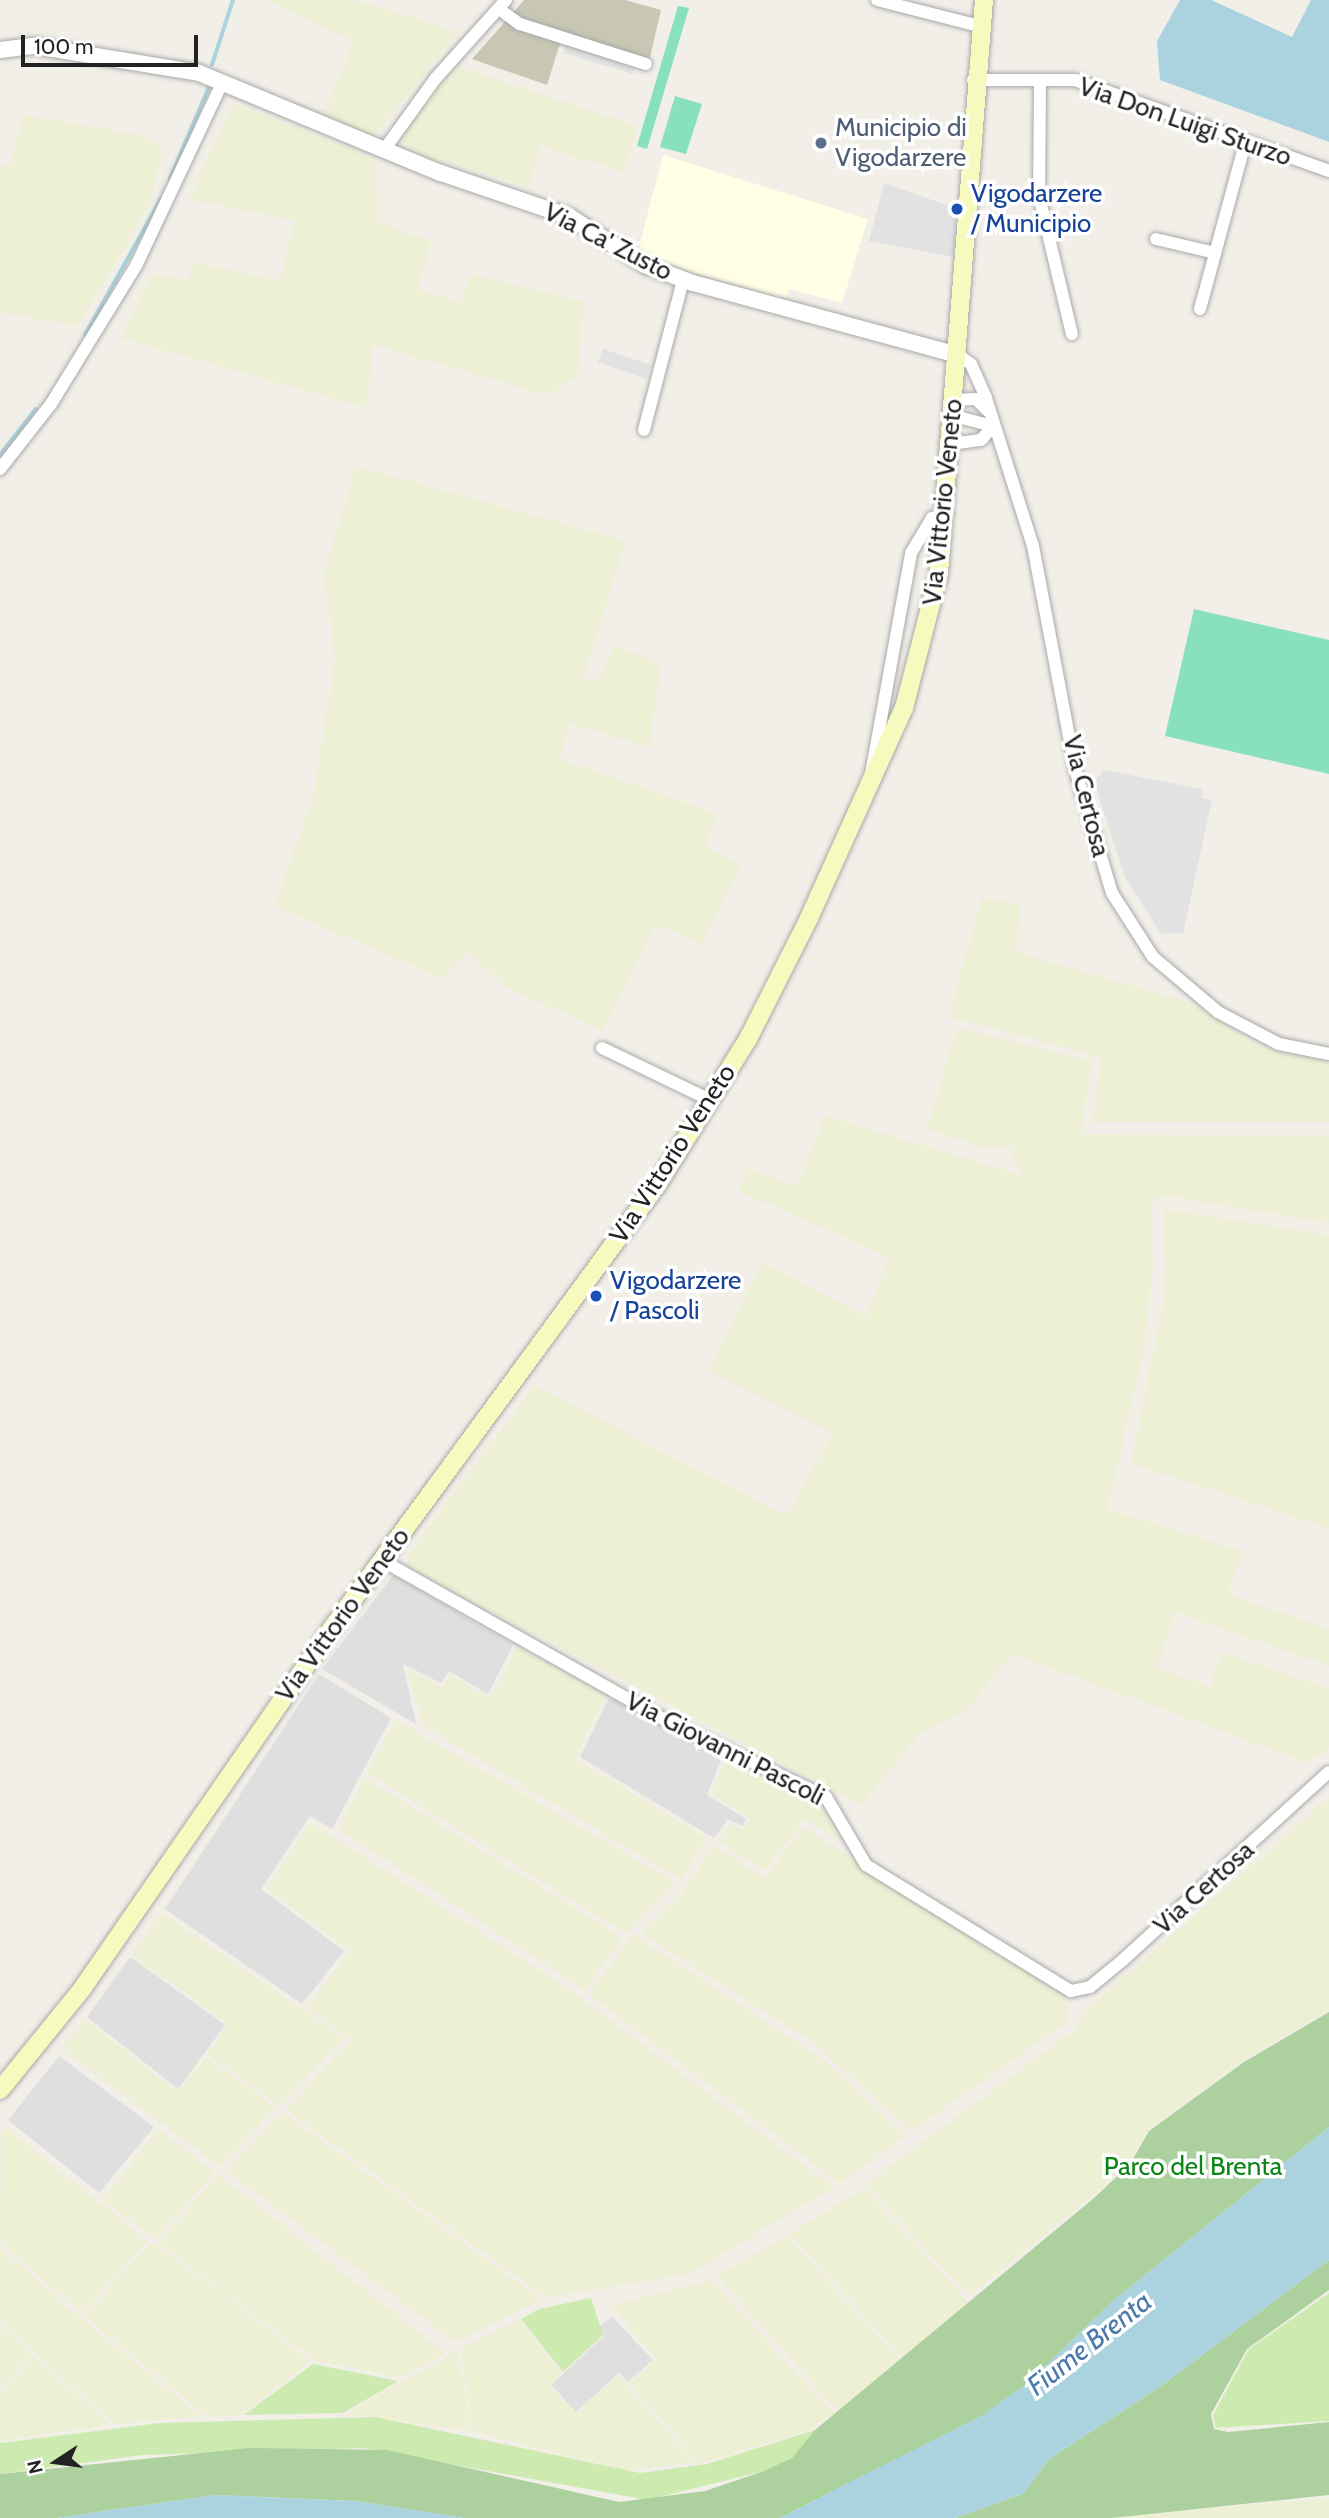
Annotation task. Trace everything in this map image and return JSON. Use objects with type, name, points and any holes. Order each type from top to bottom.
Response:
[{"type":"main road","name":"Via Vittorio Veneto","points":[[0,2090],[82,1989],[383,1560],[712,1101],[773,991],[872,781],[925,642],[947,514],[973,80],[984,0]]},
{"type":"street","points":[[877,0],[979,26]]},
{"type":"street","points":[[384,150],[436,78],[503,5],[520,24],[646,64]]},
{"type":"street","name":"Via Ca' Zusto","points":[[0,50],[48,48],[172,66],[223,81],[384,150],[570,217],[645,265],[684,280],[958,355]]},
{"type":"street","name":"Via Don Luigi Sturzo","points":[[973,80],[1040,85],[1075,80],[1245,144],[1329,171]]},
{"type":"street","points":[[0,469],[51,404],[137,264],[223,81]]},
{"type":"street","name":"Via Don Luigi Sturzo","points":[[1040,85],[1039,196],[1072,334]]},
{"type":"street","points":[[1200,309],[1245,144]]},
{"type":"street","points":[[1156,239],[1215,253]]},
{"type":"street","points":[[644,430],[684,280]]},
{"type":"street","name":"Via Certosa","points":[[958,355],[971,364],[1033,546],[1074,769],[1112,894],[1153,957],[1218,1013],[1279,1044],[1329,1054]]},
{"type":"street","points":[[954,408],[976,400],[989,412]]},
{"type":"street","points":[[951,444],[981,440],[993,426],[954,408]]},
{"type":"street","points":[[872,781],[903,580],[924,529],[947,514]]},
{"type":"street","points":[[602,1048],[712,1101]]},
{"type":"street","name":"Via Giovanni Pascoli","points":[[383,1560],[663,1719],[826,1797],[842,1815],[866,1865],[1071,1991]]},
{"type":"street","name":"Via Certosa","points":[[1071,1991],[1090,1987],[1124,1959],[1329,1772]]},
{"type":"shaded area","points":[[265,0],[357,0],[458,32],[373,137],[324,114],[354,41]]},
{"type":"shaded area","points":[[524,0],[625,0],[661,10],[649,62],[562,37],[547,85],[472,59]]},
{"type":"shaded area","points":[[566,44],[635,65],[633,74],[563,53]]},
{"type":"shaded area","points":[[456,66],[638,126],[623,172],[541,146],[528,187],[414,152],[403,144],[403,131]]},
{"type":"shaded area","points":[[234,103],[376,159],[377,221],[431,242],[418,290],[462,303],[470,274],[584,301],[577,378],[547,395],[373,345],[366,408],[121,338],[151,273],[188,280],[193,262],[280,281],[294,221],[189,199]]},
{"type":"shaded area","points":[[23,115],[145,136],[163,150],[149,206],[78,326],[0,312],[0,165],[9,167]]},
{"type":"shaded area","points":[[663,155],[868,219],[842,303],[789,289],[785,299],[646,259],[638,251]]},
{"type":"shaded area","points":[[884,183],[955,208],[954,257],[869,241]]},
{"type":"shaded area","points":[[603,349],[651,365],[646,379],[598,362]]},
{"type":"shaded area","points":[[356,466],[626,541],[583,678],[596,682],[614,646],[649,658],[660,669],[649,747],[571,724],[560,759],[718,814],[705,846],[741,863],[702,944],[656,925],[602,1032],[504,985],[467,952],[441,978],[274,906],[313,799],[335,659],[324,573]]},
{"type":"shaded area","points":[[1104,770],[1203,789],[1202,798],[1212,800],[1183,933],[1161,934],[1125,877],[1094,782]]},
{"type":"shaded area","points":[[982,897],[1020,905],[1016,952],[1191,1003],[1259,1045],[1329,1061],[1329,1122],[1093,1122],[1101,1057],[949,1017]]},
{"type":"shaded area","points":[[957,1028],[1092,1061],[1081,1134],[1329,1137],[1329,1223],[1168,1196],[1150,1203],[1153,1265],[1144,1349],[1107,1509],[1243,1551],[1228,1594],[1329,1629],[1329,1666],[1175,1612],[1157,1668],[1210,1687],[1221,1652],[1329,1689],[1329,1747],[1308,1763],[1012,1654],[965,1712],[922,1732],[861,1805],[408,1568],[408,1554],[535,1385],[786,1516],[833,1433],[708,1371],[762,1262],[866,1317],[889,1257],[738,1191],[747,1168],[797,1187],[825,1116],[1021,1175],[1010,1147],[985,1148],[927,1129]]},
{"type":"shaded area","points":[[1163,1209],[1329,1235],[1329,1528],[1131,1464],[1166,1287]]},
{"type":"shaded area","points":[[393,1575],[513,1645],[488,1694],[449,1671],[441,1683],[403,1664],[416,1724],[322,1669]]},
{"type":"shaded area","points":[[517,1647],[606,1694],[575,1759],[706,1838],[681,1880],[423,1726],[407,1669],[442,1687],[449,1675],[490,1699]]},
{"type":"shaded area","points":[[319,1674],[391,1718],[332,1829],[310,1816],[261,1889],[344,1951],[302,2004],[165,1909]]},
{"type":"shaded area","points":[[609,1698],[723,1754],[707,1795],[746,1819],[742,1826],[728,1819],[714,1838],[580,1757]]},
{"type":"shaded area","points":[[396,1720],[675,1882],[626,1934],[367,1773]]},
{"type":"shaded area","points":[[728,1755],[821,1802],[837,1818],[842,1840],[804,1820],[765,1870],[718,1842],[730,1823],[743,1830],[750,1818],[711,1794]]},
{"type":"shaded area","points":[[364,1777],[623,1938],[585,1990],[338,1829]]},
{"type":"shaded area","points":[[1329,1798],[1329,2010],[1244,2060],[1149,2129],[1129,2163],[969,2296],[865,2184],[1073,2031],[1083,2013]]},
{"type":"shaded area","points":[[310,1822],[572,1991],[834,2187],[690,2274],[546,2298],[286,2110],[350,2039],[306,2008],[350,1951],[266,1888]]},
{"type":"shaded area","points":[[804,1827],[1065,1996],[1067,2022],[912,2131],[809,2040],[640,1933],[683,1892],[714,1846],[765,1878]]},
{"type":"shaded area","points":[[162,1913],[344,2038],[280,2107],[207,2054],[228,2024],[132,1955]]},
{"type":"shaded area","points":[[633,1934],[825,2061],[905,2136],[840,2184],[589,1994]]},
{"type":"shaded area","points":[[130,1957],[225,2025],[178,2089],[87,2017]]},
{"type":"shaded area","points":[[86,2020],[178,2092],[206,2057],[276,2108],[220,2167],[61,2049]]},
{"type":"shaded area","points":[[59,2056],[154,2127],[99,2193],[8,2120]]},
{"type":"shaded area","points":[[282,2112],[542,2300],[455,2342],[226,2170]]},
{"type":"shaded area","points":[[2,2125],[148,2241],[82,2313],[0,2243]]},
{"type":"shaded area","points":[[159,2129],[214,2172],[156,2240],[103,2200]]},
{"type":"shaded area","points":[[218,2174],[446,2353],[401,2377],[316,2361],[159,2243]]},
{"type":"shaded area","points":[[864,2188],[968,2302],[903,2359],[790,2234]]},
{"type":"shaded area","points":[[787,2236],[900,2360],[838,2411],[716,2276]]},
{"type":"shaded area","points":[[151,2242],[226,2295],[310,2362],[241,2415],[208,2417],[84,2316]]},
{"type":"shaded area","points":[[0,2248],[202,2417],[114,2424],[0,2322]]},
{"type":"shaded area","points":[[711,2280],[834,2413],[810,2430],[699,2464],[630,2383],[656,2359],[611,2305]]},
{"type":"shaded area","points":[[612,2317],[653,2360],[628,2382],[619,2373],[576,2412],[551,2385],[604,2336],[598,2327]]},
{"type":"shaded area","points":[[519,2319],[561,2373],[550,2386],[576,2413],[619,2375],[695,2463],[623,2470],[474,2432],[460,2349]]},
{"type":"shaded area","points":[[0,2326],[32,2354],[0,2388]]},
{"type":"shaded area","points":[[458,2350],[472,2431],[346,2414],[361,2404]]},
{"type":"shaded area","points":[[34,2356],[111,2425],[0,2441],[0,2392]]},
{"type":"shaded area","points":[[1329,2498],[1329,2518],[1114,2518],[1125,2515]]},
{"type":"green space","points":[[678,6],[689,8],[647,149],[637,146]]},
{"type":"green space","points":[[675,96],[702,104],[686,154],[660,147]]},
{"type":"green space","points":[[1194,609],[1329,640],[1329,774],[1165,736]]},
{"type":"green space","name":"Parco del Brenta","points":[[1329,2012],[1329,2127],[1113,2301],[1028,2383],[982,2416],[780,2518],[464,2518],[356,2501],[216,2495],[56,2518],[0,2518],[0,2474],[249,2448],[387,2450],[619,2502],[705,2491],[764,2471],[792,2458],[815,2430],[1094,2198],[1130,2164],[1149,2131],[1244,2062]]},
{"type":"green space","points":[[1329,2260],[1329,2290],[1247,2349],[1211,2414],[1214,2429],[1228,2432],[1329,2422],[1329,2495],[1112,2518],[955,2518],[1024,2493],[1048,2460],[1165,2383]]},
{"type":"green space","points":[[1329,2293],[1329,2421],[1216,2428],[1213,2415],[1249,2349]]},
{"type":"green space","points":[[591,2298],[603,2335],[563,2372],[521,2319],[539,2309]]},
{"type":"green space","points":[[313,2364],[398,2381],[343,2413],[244,2415]]},
{"type":"green space","points":[[375,2417],[640,2473],[707,2464],[815,2430],[792,2459],[764,2471],[647,2500],[363,2448],[143,2455],[0,2474],[0,2443],[159,2423]]},
{"type":"water","points":[[1180,0],[1211,0],[1292,37],[1311,0],[1329,0],[1329,142],[1160,80],[1157,41]]},
{"type":"water","name":"Fiume Brenta","points":[[1329,2127],[1329,2260],[1165,2383],[1048,2460],[1024,2493],[955,2518],[780,2518],[981,2416],[1028,2383],[1113,2301]]},
{"type":"water","points":[[216,2495],[356,2501],[464,2518],[56,2518]]},
{"type":"waterway","points":[[212,65],[233,0]]},
{"type":"waterway","points":[[170,179],[209,87]]},
{"type":"waterway","points":[[85,335],[161,199]]},
{"type":"waterway","points":[[0,455],[36,409]]},
{"type":"place","name":"Municipio di Vigodarzere","points":[[821,143]]},
{"type":"place","name":"Vigodarzere / Municipio","points":[[957,209]]},
{"type":"place","name":"Vigodarzere / Pascoli","points":[[596,1296]]}]
